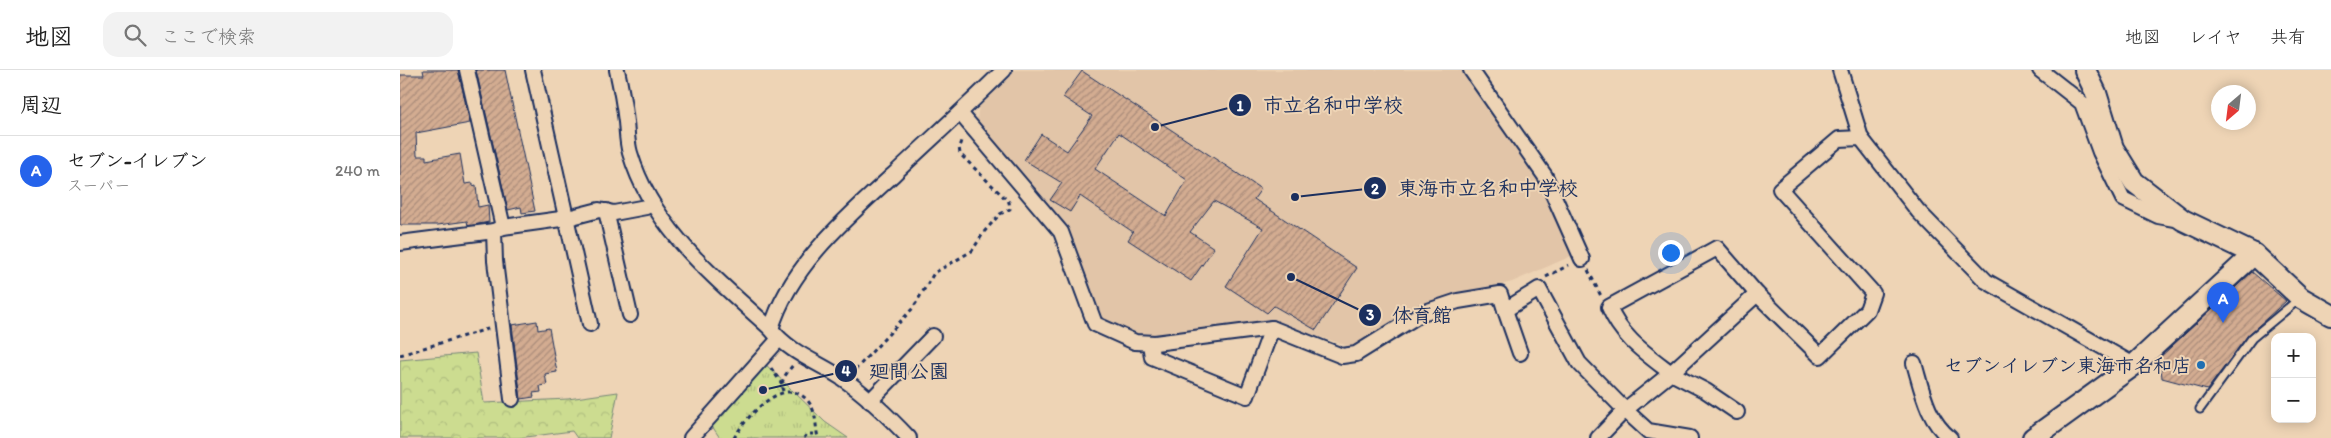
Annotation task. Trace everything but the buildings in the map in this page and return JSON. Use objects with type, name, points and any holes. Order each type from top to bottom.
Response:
[{"type":"street","points":[[467,70],[499,229],[495,261],[512,399]]},
{"type":"street","points":[[533,70],[568,218],[590,324]]},
{"type":"street","points":[[617,70],[623,94],[630,152],[652,203],[665,224],[697,261],[775,334],[846,381],[909,438]]},
{"type":"street","points":[[691,438],[775,334],[774,316],[804,266],[831,232],[1004,70]]},
{"type":"street","points":[[1471,70],[1545,176],[1582,259]]},
{"type":"street","points":[[1840,70],[1861,138],[1918,211],[1986,281],[2134,366]]},
{"type":"street","points":[[2040,70],[2082,103],[2100,152],[2123,199],[2158,216],[2183,220]]},
{"type":"street","points":[[2085,70],[2096,93],[2113,148],[2134,182],[2183,220],[2254,254],[2301,298],[2331,315]]},
{"type":"street","points":[[960,113],[1061,232],[1094,324],[1135,342],[1150,343],[1272,328],[1342,356],[1356,354],[1422,313],[1458,301],[1500,294],[1520,353]]},
{"type":"street","points":[[1737,412],[1706,391],[1671,373],[1632,344],[1615,323],[1610,307],[1717,248],[1757,294],[1820,356],[1867,310],[1873,293],[1780,189],[1839,139],[1861,138]]},
{"type":"street","points":[[400,243],[568,218],[598,210],[614,212],[646,207],[652,203]]},
{"type":"street","points":[[606,211],[630,315]]},
{"type":"street","points":[[2033,438],[2134,366],[2254,254]]},
{"type":"street","points":[[1505,310],[1539,290],[1579,364],[1625,410],[1648,431],[1690,438]]},
{"type":"street","points":[[1598,438],[1625,410],[1671,373],[1757,294]]},
{"type":"street","points":[[1150,343],[1152,357],[1247,396],[1272,328]]},
{"type":"street","points":[[870,401],[933,336]]},
{"type":"street","points":[[1914,363],[1926,406],[1941,431],[1950,438]]},
{"type":"lane","points":[[2200,409],[2252,338],[2301,298]]},
{"type":"path","points":[[846,381],[913,308],[934,274],[972,251],[984,232],[1000,214],[1010,209],[1009,202],[960,154],[959,147],[970,125]]},
{"type":"path","points":[[1542,278],[1582,259],[1601,297]]},
{"type":"path","points":[[400,355],[503,325]]},
{"type":"path","points":[[782,384],[797,360]]},
{"type":"path","points":[[774,361],[771,368],[782,384],[783,391]]},
{"type":"path","points":[[786,361],[797,370]]},
{"type":"path","points":[[734,438],[749,417],[767,401],[783,391],[800,394],[809,402],[816,419],[818,436],[807,434],[804,438]]},
{"type":"shaded area","points":[[1013,70],[1461,70],[1512,142],[1534,166],[1576,254],[1512,282],[1410,308],[1354,348],[1274,322],[1139,338],[1099,320],[1067,227],[977,120],[979,104]]},
{"type":"green space","points":[[476,353],[484,403],[568,399],[618,392],[609,438],[577,438],[572,431],[518,438],[400,438],[400,360]]},
{"type":"green space","points":[[759,358],[825,422],[848,438],[720,438],[710,423]]},
{"type":"place","name":"市立名和中学校","points":[[1155,127]]},
{"type":"place","name":"東海市立名和中学校","points":[[1295,197]]},
{"type":"place","name":"体育館","points":[[1291,277]]},
{"type":"place","name":"セブン-イレブン","points":[[2223,323]]},
{"type":"place","name":"セブンイレブン東海市名和店","points":[[2201,365]]},
{"type":"place","name":"廻間公園","points":[[763,390]]}]
